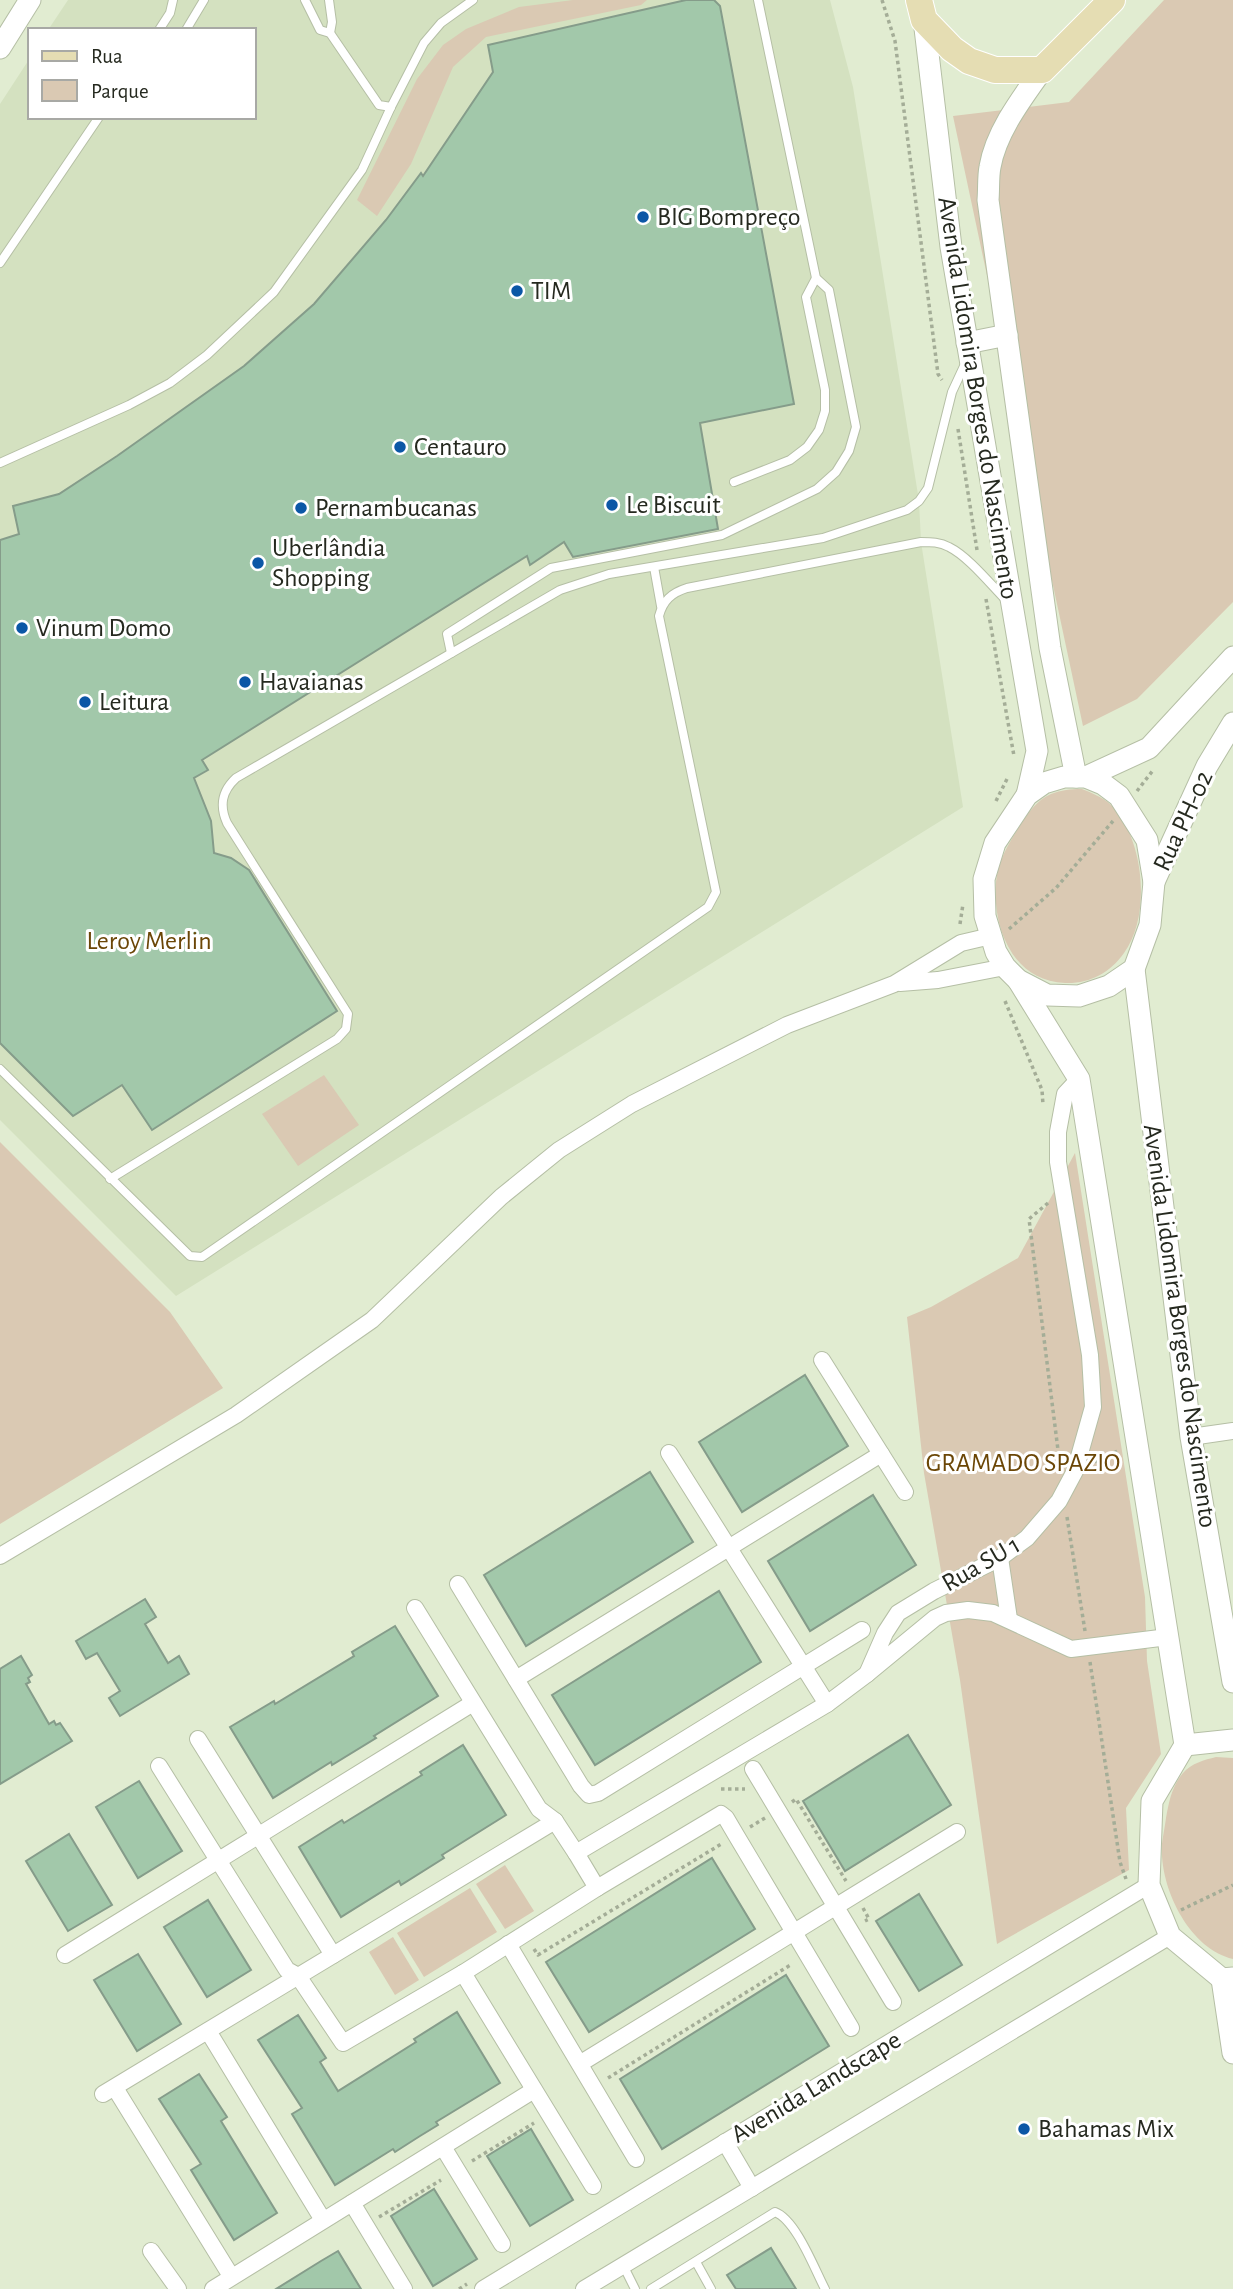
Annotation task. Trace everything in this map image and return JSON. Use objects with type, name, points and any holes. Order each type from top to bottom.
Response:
[{"type":"main road","points":[[922,10],[952,49],[969,61],[995,70],[1041,69],[1112,0]]},
{"type":"street","points":[[0,48],[30,0]]},
{"type":"street","name":"Avenida Lidomira Borges do Nascimento","points":[[922,10],[951,247],[1037,751],[1027,794]]},
{"type":"street","name":"Avenida Lidomira Borges do Nascimento","points":[[1041,69],[1003,132],[990,166],[988,200],[1050,648],[1081,777]]},
{"type":"street","points":[[968,349],[1007,335]]},
{"type":"street","points":[[1233,657],[1149,748],[1081,777],[1044,783],[1027,794],[995,843],[984,879],[985,916],[992,938],[1011,974],[1079,1079],[1185,1745],[1152,1801],[1149,1885],[1167,1927],[1227,1979],[1233,2053]]},
{"type":"street","name":"Rua PH-02","points":[[1154,882],[1207,766],[1233,723]]},
{"type":"street","points":[[894,984],[1011,974],[1047,995],[1079,996],[1109,985],[1134,969],[1150,925],[1154,882],[1147,840],[1119,796],[1103,784],[1081,777]]},
{"type":"street","points":[[0,1556],[236,1415],[372,1320],[501,1197],[559,1150],[632,1104],[788,1025],[894,984],[961,943],[992,938]]},
{"type":"street","name":"Avenida Lidomira Borges do Nascimento","points":[[1134,969],[1191,1437],[1233,1682]]},
{"type":"street","name":"Rua SU 1","points":[[867,1674],[898,1613],[934,1591],[1000,1558],[1027,1538],[1059,1501],[1076,1471],[1093,1407],[1092,1381],[1090,1354],[1058,1162],[1058,1142],[1065,1094],[1079,1079]]},
{"type":"street","points":[[822,1360],[905,1492]]},
{"type":"street","points":[[1191,1437],[1233,1431]]},
{"type":"street","points":[[670,1453],[827,1704]]},
{"type":"street","points":[[516,1679],[881,1454]]},
{"type":"street","points":[[1000,1558],[1009,1619]]},
{"type":"street","points":[[458,1584],[589,1795],[598,1793],[862,1630]]},
{"type":"street","points":[[415,1608],[539,1809],[555,1821],[597,1888]]},
{"type":"street","name":"Rua SU 1","points":[[867,1674],[935,1618],[946,1613],[968,1610],[993,1613],[1009,1619],[1071,1649],[1168,1637]]},
{"type":"street","points":[[576,1853],[827,1704],[867,1674]]},
{"type":"street","points":[[65,1955],[474,1703]]},
{"type":"street","points":[[198,1739],[333,1955]]},
{"type":"street","points":[[1185,1745],[1233,1740]]},
{"type":"street","points":[[159,1766],[287,1970],[298,1976],[343,2043],[463,1973],[721,1814],[726,1818],[851,2028]]},
{"type":"street","points":[[753,1769],[893,2002]]},
{"type":"street","points":[[231,2276],[109,2091],[555,1821]]},
{"type":"street","points":[[581,2063],[957,1832]]},
{"type":"street","name":"Avenida Landscape","points":[[483,2289],[1149,1885]]},
{"type":"street","name":"Avenida Landscape","points":[[584,2289],[752,2188],[1167,1927]]},
{"type":"street","points":[[508,1944],[636,2159]]},
{"type":"street","points":[[463,1973],[593,2186]]},
{"type":"street","points":[[208,2031],[323,2220]]},
{"type":"street","points":[[213,2289],[534,2090]]},
{"type":"street","points":[[724,2143],[752,2188]]},
{"type":"street","points":[[443,2147],[502,2244]]},
{"type":"street","points":[[352,2203],[404,2289]]},
{"type":"street","points":[[151,2251],[178,2289]]},
{"type":"lane","points":[[160,28],[170,13],[173,0]]},
{"type":"lane","points":[[187,28],[204,0]]},
{"type":"lane","points":[[304,0],[320,30],[330,33],[379,105],[391,107]]},
{"type":"lane","points":[[328,0],[332,22],[330,33]]},
{"type":"lane","points":[[0,463],[129,405],[170,383],[233,331],[274,292],[362,170],[424,43],[441,23],[473,0]]},
{"type":"lane","points":[[451,653],[447,634],[551,568],[722,535],[817,489],[836,472],[849,451],[856,427],[829,290],[816,278],[758,0]]},
{"type":"lane","points":[[0,263],[98,119]]},
{"type":"lane","points":[[734,482],[790,460],[807,447],[818,430],[825,411],[825,390],[806,297],[816,278]]},
{"type":"lane","points":[[110,1179],[342,1035],[348,1021],[348,1014],[227,823],[223,814],[224,794],[236,778],[560,590],[608,574],[823,538],[906,510],[919,500],[928,488],[952,392],[968,349]]},
{"type":"lane","points":[[0,1069],[190,1256],[202,1257],[708,907],[716,892],[659,616],[662,606],[676,591],[921,542],[935,542],[948,546],[1011,605]]},
{"type":"lane","points":[[654,567],[662,606]]},
{"type":"lane","points":[[657,2287],[775,2211],[783,2215],[797,2236],[825,2289]]},
{"type":"lane","points":[[695,2262],[712,2289]]},
{"type":"lane","points":[[623,2265],[635,2289]]},
{"type":"path","points":[[992,938],[1012,928],[1056,888],[1099,840],[1157,765]]},
{"type":"path","points":[[1076,1471],[1137,1442]]},
{"type":"path","points":[[525,1934],[538,1955],[796,1799],[869,1919],[850,1930]]},
{"type":"path","points":[[1167,1927],[1233,1885]]},
{"type":"path","points":[[594,2086],[808,1955]]},
{"type":"shaded area","name":"Uberlândia Shopping","points":[[68,0],[830,0],[853,87],[919,501],[921,542],[963,807],[176,1296],[0,1120],[0,104],[28,61],[28,119],[256,119],[256,28],[49,28]]},
{"type":"green space","points":[[573,0],[647,0],[641,5],[486,37],[453,67],[411,164],[377,216],[357,200],[417,79],[443,45],[466,29],[519,7]]},
{"type":"green space","points":[[1164,0],[1233,0],[1233,602],[1137,699],[1083,726],[953,116],[1069,102]]},
{"type":"green space","points":[[1082,789],[1110,804],[1122,818],[1137,855],[1141,898],[1133,937],[1118,960],[1098,976],[1082,982],[1065,983],[1047,980],[1032,973],[1019,962],[1010,949],[1002,934],[998,917],[996,882],[1005,851],[1034,807],[1051,794]]},
{"type":"green space","points":[[324,1075],[359,1125],[298,1166],[262,1114]]},
{"type":"green space","points":[[0,1142],[170,1312],[223,1388],[0,1524]]},
{"type":"green space","name":"GRAMADO SPAZIO","points":[[1075,1153],[1145,1597],[1147,1661],[1161,1754],[1126,1808],[1129,1870],[997,1944],[960,1680],[924,1473],[907,1317],[931,1307],[1018,1258]]},
{"type":"green space","points":[[1216,1757],[1233,1758],[1233,1959],[1217,1953],[1190,1930],[1172,1897],[1162,1861],[1166,1818],[1176,1783],[1190,1767]]},
{"type":"green space","points":[[505,1865],[534,1911],[505,1929],[476,1884]]},
{"type":"green space","points":[[470,1888],[497,1932],[424,1977],[397,1933]]},
{"type":"green space","points":[[393,1937],[419,1980],[395,1995],[369,1952]]},
{"type":"building","name":"Uberlândia Shopping","points":[[686,0],[714,0],[720,6],[794,404],[700,423],[718,529],[573,557],[564,542],[530,565],[527,556],[202,760],[208,770],[194,778],[211,821],[214,853],[231,858],[249,870],[337,1011],[152,1130],[122,1085],[73,1116],[0,1043],[0,540],[19,534],[13,506],[59,494],[117,456],[244,366],[314,304],[386,220],[421,173],[423,176],[493,72],[488,45]]},
{"type":"building","points":[[805,1375],[848,1446],[742,1512],[699,1442]]},
{"type":"building","points":[[650,1472],[693,1542],[526,1646],[484,1575]]},
{"type":"building","points":[[873,1495],[916,1565],[810,1631],[768,1561]]},
{"type":"building","points":[[719,1591],[761,1662],[595,1765],[552,1695]]},
{"type":"building","points":[[145,1599],[156,1617],[145,1624],[168,1663],[179,1656],[189,1674],[120,1716],[109,1698],[120,1691],[97,1653],[86,1659],[76,1641]]},
{"type":"building","points":[[395,1626],[438,1696],[374,1736],[376,1738],[273,1798],[230,1727],[274,1701],[275,1704],[354,1656],[352,1652]]},
{"type":"building","points":[[21,1656],[32,1675],[28,1678],[30,1682],[26,1684],[49,1724],[54,1721],[56,1725],[60,1723],[72,1741],[0,1784],[0,1669]]},
{"type":"building","points":[[908,1735],[951,1805],[845,1871],[803,1801]]},
{"type":"building","points":[[463,1745],[506,1815],[442,1855],[444,1858],[401,1885],[399,1881],[341,1917],[299,1847],[422,1775],[420,1772]]},
{"type":"building","points":[[139,1781],[182,1851],[138,1878],[96,1807]]},
{"type":"building","points":[[69,1834],[112,1905],[68,1931],[26,1861]]},
{"type":"building","points":[[712,1858],[755,1929],[589,2032],[546,1962]]},
{"type":"building","points":[[919,1894],[962,1965],[919,1991],[876,1921]]},
{"type":"building","points":[[208,1900],[251,1970],[207,1997],[164,1927]]},
{"type":"building","points":[[138,1954],[181,2024],[137,2051],[94,1980]]},
{"type":"building","points":[[786,1975],[829,2046],[662,2149],[620,2079]]},
{"type":"building","points":[[457,2012],[500,2083],[436,2122],[438,2125],[395,2152],[393,2149],[335,2185],[292,2114],[302,2108],[258,2040],[298,2015],[326,2058],[320,2062],[338,2091],[416,2042],[414,2039]]},
{"type":"building","points":[[199,2074],[227,2117],[221,2121],[277,2213],[234,2240],[191,2170],[201,2164],[159,2099]]},
{"type":"building","points":[[531,2129],[573,2200],[530,2226],[487,2156]]},
{"type":"building","points":[[434,2189],[477,2259],[433,2286],[391,2216]]},
{"type":"building","points":[[771,2248],[796,2289],[736,2289],[727,2275]]},
{"type":"building","points":[[338,2251],[361,2289],[276,2289],[321,2261]]},
{"type":"place","name":"BIG Bompreço","points":[[643,217]]},
{"type":"place","name":"TIM","points":[[517,291]]},
{"type":"place","name":"Centauro","points":[[400,447]]},
{"type":"place","name":"Le Biscuit","points":[[612,505]]},
{"type":"place","name":"Pernambucanas","points":[[301,508]]},
{"type":"place","name":"Uberlândia Shopping","points":[[258,563]]},
{"type":"place","name":"Vinum Domo","points":[[22,628]]},
{"type":"place","name":"Havaianas","points":[[245,682]]},
{"type":"place","name":"Leitura","points":[[85,702]]},
{"type":"place","name":"Bahamas Mix","points":[[1024,2129]]},
{"type":"park label","name":"Leroy Merlin","points":[[149,941]]}]
